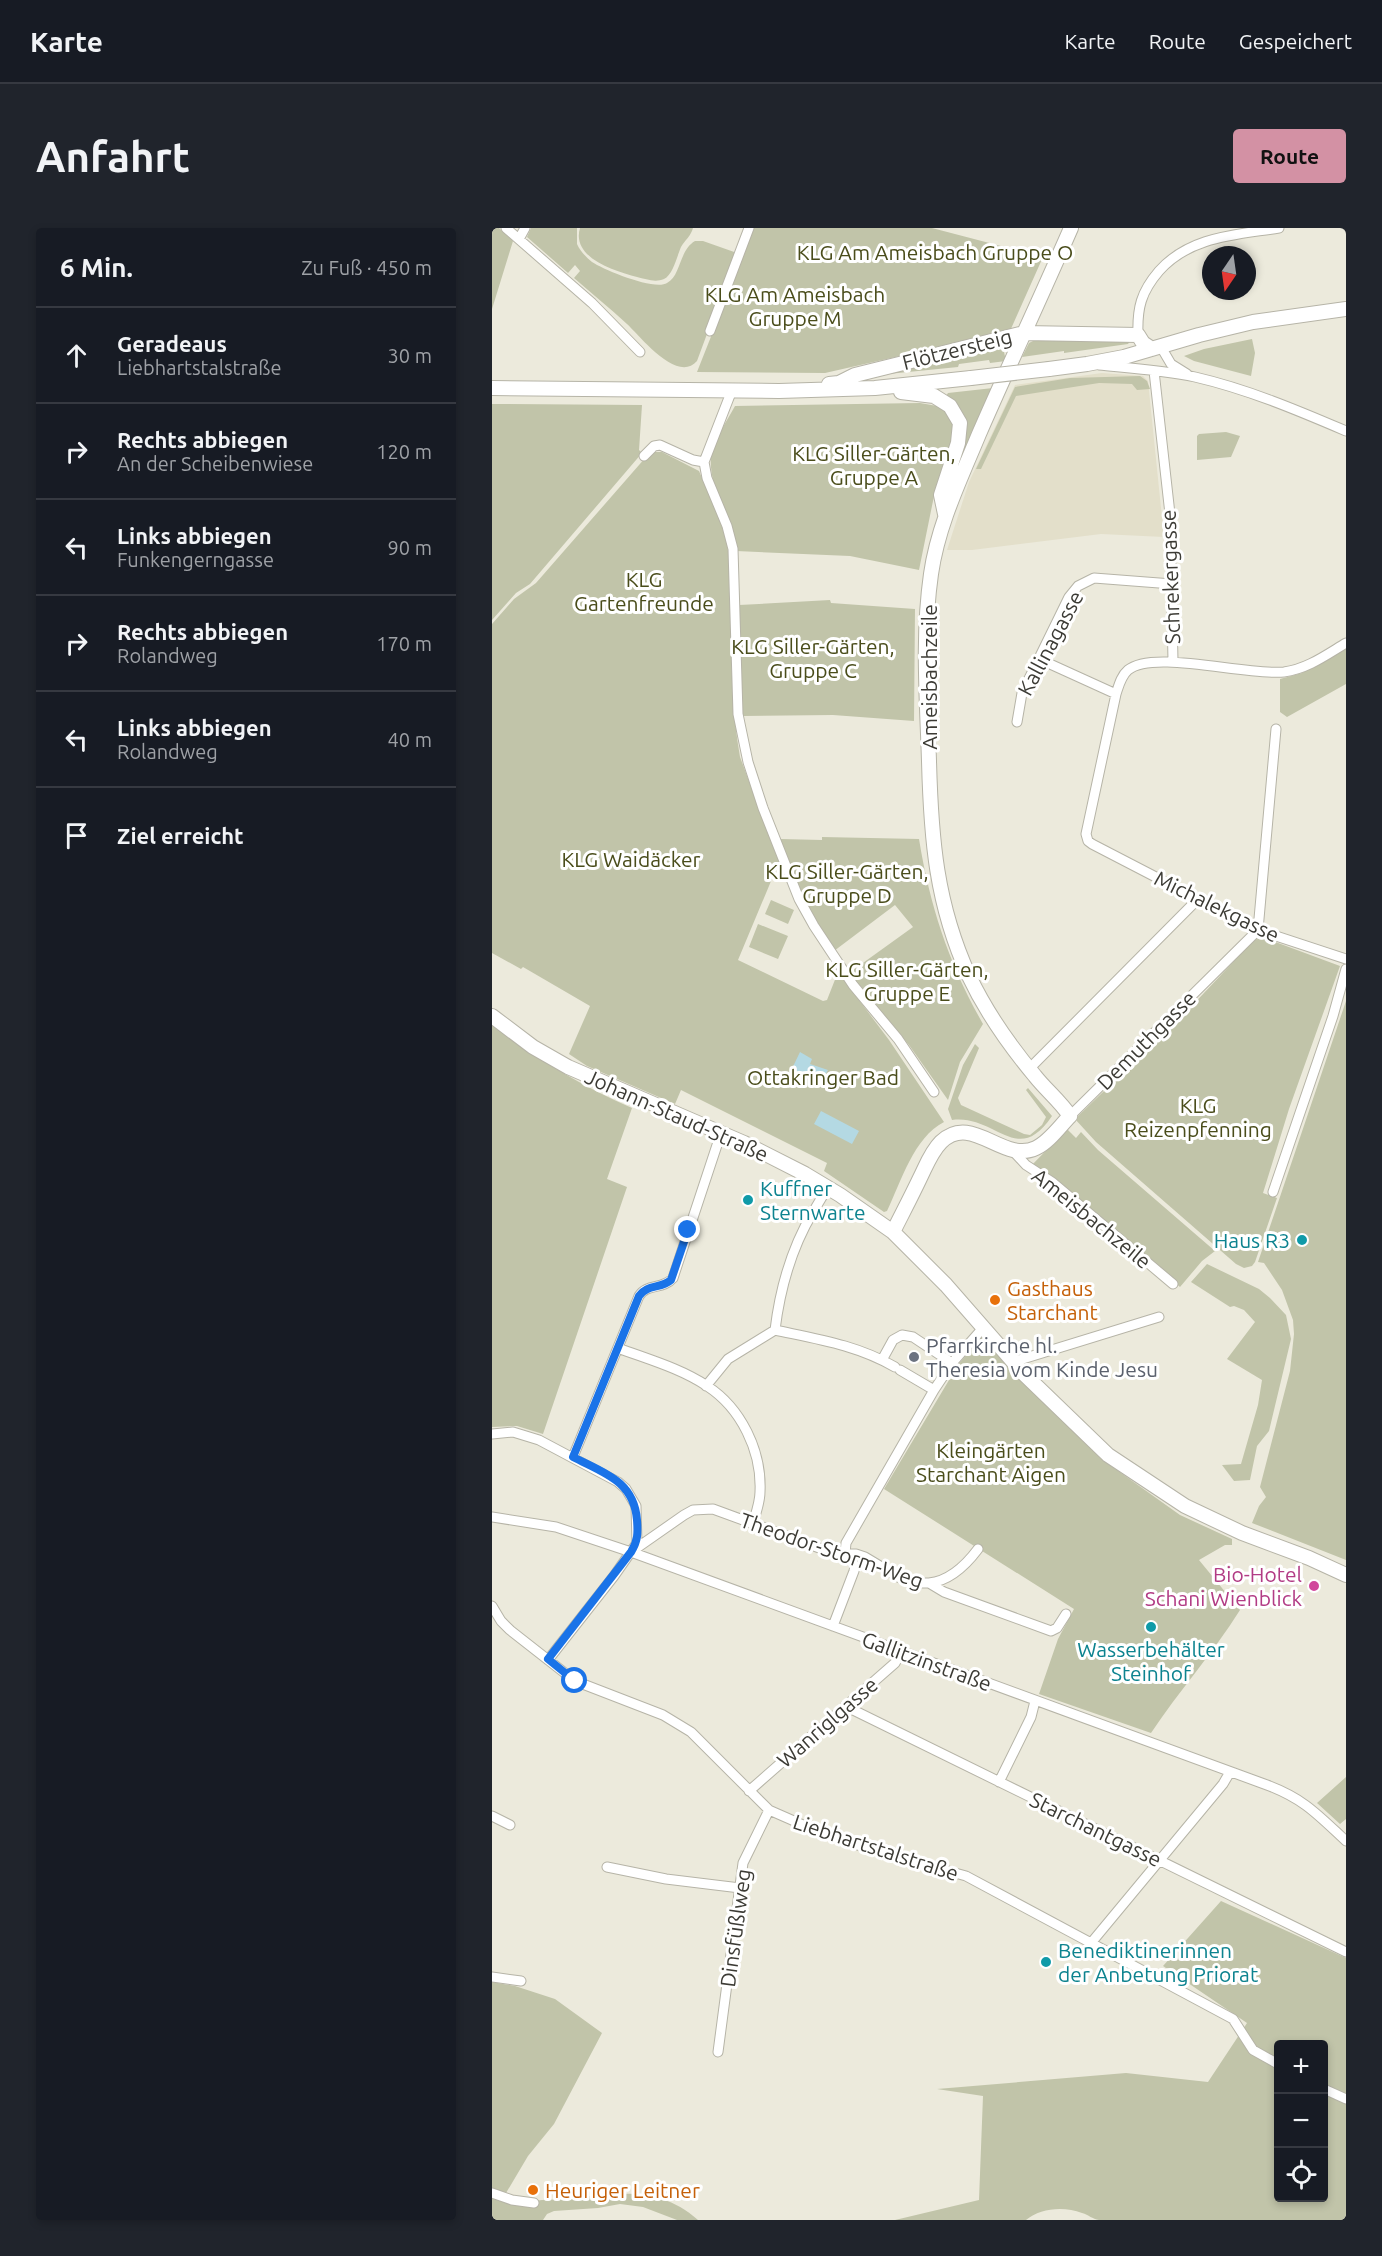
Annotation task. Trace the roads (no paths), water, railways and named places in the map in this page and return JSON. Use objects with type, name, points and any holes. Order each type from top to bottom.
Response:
[{"type":"street","points":[[507,228],[592,303],[640,352]]},
{"type":"street","points":[[519,239],[525,228]]},
{"type":"street","points":[[710,331],[749,228]]},
{"type":"street","name":"Ameisbachzeile","points":[[1070,1116],[1029,1069],[990,1016],[969,977],[946,913],[937,876],[932,836],[925,628],[931,573],[945,514],[1071,228]]},
{"type":"street","points":[[1192,376],[1171,364],[1156,348],[1144,345],[1138,335],[1138,313],[1144,294],[1153,278],[1176,255],[1198,243],[1215,238],[1279,228]]},
{"type":"street","points":[[1087,364],[1253,322],[1346,309]]},
{"type":"street","name":"Flötzersteig","points":[[779,391],[839,382],[855,375],[1024,333],[1138,335]]},
{"type":"street","points":[[1087,364],[1192,376],[1249,392],[1346,431]]},
{"type":"street","name":"Flötzersteig","points":[[492,388],[779,391],[875,388],[1087,364]]},
{"type":"street","name":"Schrekergasse","points":[[1092,844],[1088,841],[1086,834],[1116,694],[1124,674],[1133,666],[1147,662],[1173,661],[1170,514],[1154,371]]},
{"type":"street","points":[[875,388],[934,396],[950,406],[956,414],[961,432],[941,495],[945,514]]},
{"type":"street","points":[[732,390],[704,462],[707,478],[727,526],[733,549],[740,725],[748,762],[763,808],[799,899],[814,927],[853,984],[898,1039],[934,1092]]},
{"type":"street","points":[[644,456],[654,446],[660,446],[693,460],[704,462]]},
{"type":"street","name":"Kallinagasse","points":[[1017,722],[1022,693],[1069,597],[1083,582],[1094,578],[1172,584]]},
{"type":"street","points":[[1173,661],[1250,672],[1284,672],[1312,664],[1346,643]]},
{"type":"street","points":[[1039,659],[1116,694]]},
{"type":"street","points":[[1258,930],[1276,729]]},
{"type":"street","name":"Michalekgasse","points":[[1092,844],[1258,930],[1346,959]]},
{"type":"street","points":[[1029,1069],[1198,899]]},
{"type":"street","name":"Demuthgasse","points":[[1013,1151],[1024,1151],[1040,1146],[1258,930]]},
{"type":"street","points":[[1273,1192],[1329,1027],[1346,969]]},
{"type":"street","name":"Johann-Staud-Straße","points":[[492,1016],[532,1047],[568,1067],[721,1133],[828,1187],[893,1232],[946,1285],[1013,1362],[1099,1447],[1142,1479],[1185,1506],[1229,1528],[1309,1558],[1346,1575]]},
{"type":"street","points":[[573,1457],[640,1293],[647,1288],[664,1285],[673,1278],[721,1133]]},
{"type":"street","points":[[893,1232],[933,1153],[945,1138],[958,1133],[970,1133],[1013,1151]]},
{"type":"street","name":"Ameisbachzeile","points":[[1013,1151],[1026,1165],[1052,1182],[1173,1284]]},
{"type":"street","points":[[776,1330],[784,1284],[792,1256],[814,1209],[828,1187]]},
{"type":"street","points":[[1013,1362],[1159,1317]]},
{"type":"street","points":[[833,1626],[855,1566],[845,1553],[846,1543],[934,1390],[952,1363],[983,1328]]},
{"type":"street","points":[[706,1386],[728,1359],[776,1330],[847,1345],[882,1360],[934,1390]]},
{"type":"street","points":[[882,1360],[893,1340],[902,1335],[913,1337],[952,1363]]},
{"type":"street","points":[[618,1348],[670,1368],[706,1386],[736,1415],[755,1452],[760,1490],[753,1523]]},
{"type":"street","points":[[492,1434],[520,1433],[573,1457],[618,1482],[632,1497],[636,1506],[637,1542],[548,1659]]},
{"type":"street","name":"Theodor-Storm-Weg","points":[[631,1552],[693,1510],[713,1509],[833,1553],[865,1557],[907,1580],[929,1583],[944,1592],[1051,1631],[1057,1628],[1066,1614]]},
{"type":"street","name":"Gallitzinstraße","points":[[492,1517],[556,1527],[631,1552],[1295,1796],[1308,1805],[1346,1841]]},
{"type":"street","points":[[929,1583],[937,1582],[954,1573],[978,1549]]},
{"type":"street","name":"Liebhartstalstraße","points":[[492,1606],[505,1625],[575,1681],[663,1714],[691,1732],[769,1810],[810,1828],[869,1849],[966,1876],[1233,2019],[1253,2050],[1274,2062]]},
{"type":"street","name":"Wanriglgasse","points":[[749,1791],[894,1663],[901,1652]]},
{"type":"street","points":[[999,1782],[1031,1717],[1035,1701]]},
{"type":"street","name":"Starchantgasse","points":[[845,1707],[1346,1952]]},
{"type":"street","points":[[1091,1943],[1223,1784],[1230,1772]]},
{"type":"street","name":"Dinsfüßlweg","points":[[718,2052],[743,1863],[769,1810]]},
{"type":"street","points":[[492,1816],[510,1825]]},
{"type":"street","points":[[607,1867],[666,1879],[740,1888]]},
{"type":"street","points":[[492,1977],[521,1982]]},
{"type":"street","points":[[1328,2091],[1346,2099]]},
{"type":"street","points":[[492,2193],[512,2200],[534,2203]]},
{"type":"water","points":[[800,1052],[812,1059],[810,1064],[828,1070],[819,1086],[810,1082],[813,1077],[809,1075],[805,1083],[797,1079],[795,1083],[787,1079]]},
{"type":"water","points":[[821,1111],[859,1131],[852,1144],[814,1124]]},
{"type":"place","name":"Kuffner Sternwarte","points":[[748,1200]]},
{"type":"place","name":"Haus R3","points":[[1302,1240]]},
{"type":"place","name":"Gasthaus Starchant","points":[[995,1300]]},
{"type":"place","name":"Pfarrkirche hl. Theresia vom Kinde Jesu","points":[[914,1357]]},
{"type":"place","name":"Bio-Hotel Schani Wienblick","points":[[1314,1586]]},
{"type":"place","name":"Wasserbehälter Steinhof","points":[[1151,1627]]},
{"type":"place","name":"Benediktinerinnen der Anbetung Priorat","points":[[1046,1962]]},
{"type":"place","name":"Heuriger Leitner","points":[[533,2190]]},
{"type":"park label","name":"KLG Am Ameisbach Gruppe O","points":[[935,252]]},
{"type":"park label","name":"KLG Am Ameisbach Gruppe M","points":[[795,306]]},
{"type":"park label","name":"KLG Siller-Gärten, Gruppe A","points":[[874,465]]},
{"type":"park label","name":"KLG Gartenfreunde","points":[[644,591]]},
{"type":"park label","name":"KLG Siller-Gärten, Gruppe C","points":[[813,658]]},
{"type":"park label","name":"KLG Waidäcker","points":[[631,859]]},
{"type":"park label","name":"KLG Siller-Gärten, Gruppe D","points":[[847,883]]},
{"type":"park label","name":"KLG Siller-Gärten, Gruppe E","points":[[907,981]]},
{"type":"park label","name":"Ottakringer Bad","points":[[823,1077]]},
{"type":"park label","name":"KLG Reizenpfenning","points":[[1198,1117]]},
{"type":"park label","name":"Kleingärten Starchant Aigen","points":[[991,1462]]}]
